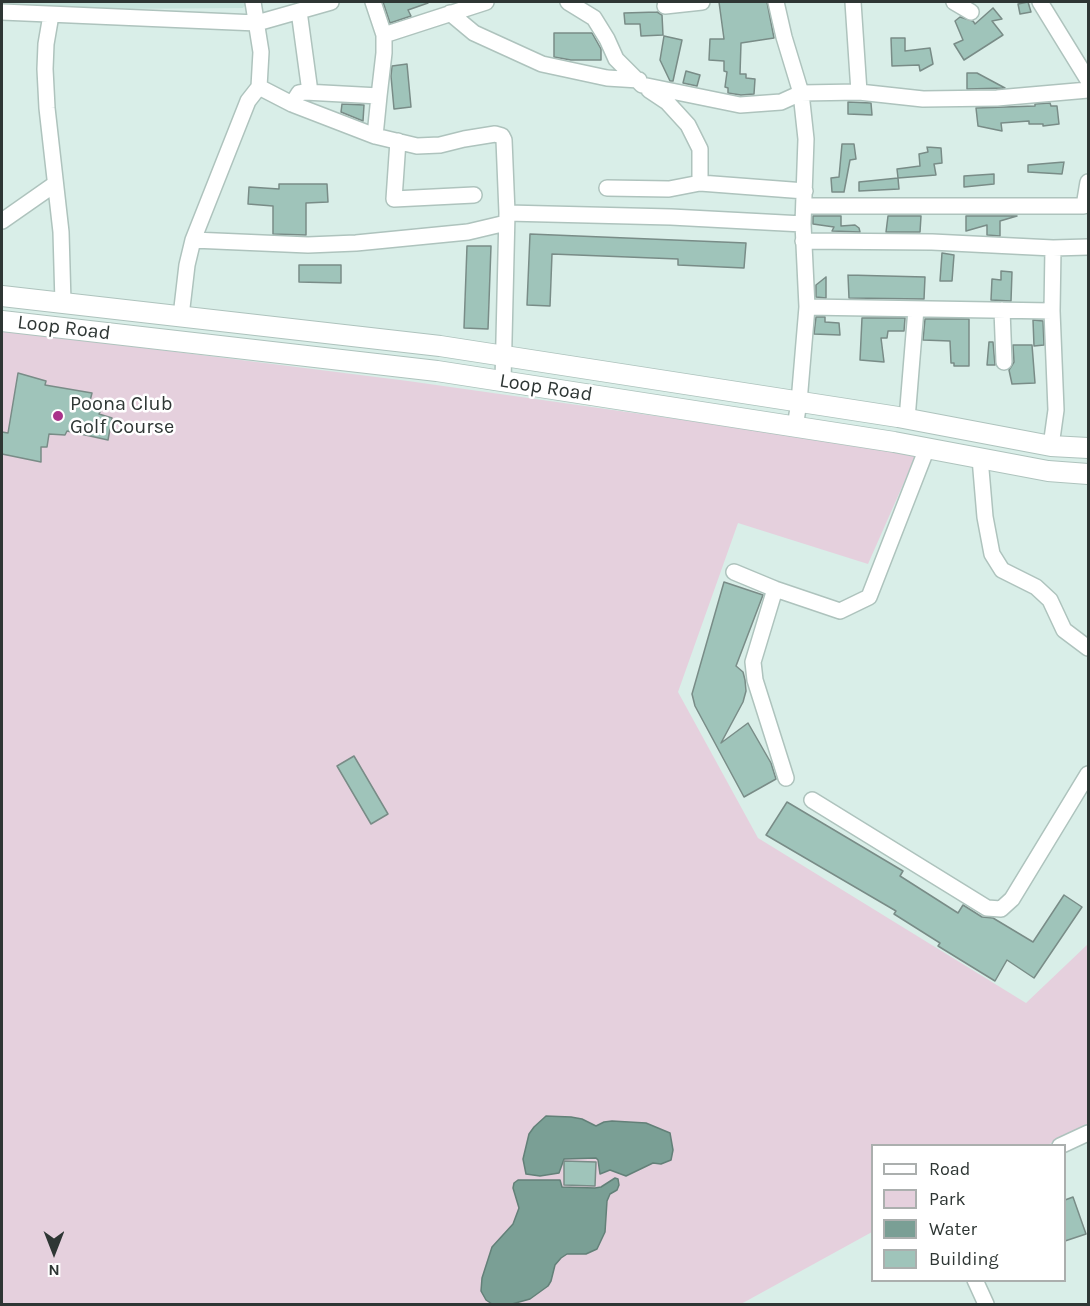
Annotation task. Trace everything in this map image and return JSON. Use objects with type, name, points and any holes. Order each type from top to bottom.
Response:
[{"type":"main road","name":"Loop Road","points":[[2,296],[440,346],[907,419],[1051,446],[1089,448]]},
{"type":"main road","name":"Loop Road","points":[[2,321],[437,371],[927,448],[1048,471],[1089,474]]},
{"type":"street","points":[[181,316],[187,265],[193,240],[248,101],[259,87],[261,52],[253,2]]},
{"type":"street","points":[[2,12],[257,23],[331,2]]},
{"type":"street","points":[[373,2],[384,35],[375,136]]},
{"type":"street","points":[[384,35],[486,2]]},
{"type":"street","points":[[568,2],[594,18],[616,59],[640,83],[667,102],[688,125],[700,149],[700,183]]},
{"type":"street","points":[[665,6],[702,2]]},
{"type":"street","points":[[776,2],[801,93],[806,139],[802,224],[807,307],[800,402],[795,427]]},
{"type":"street","points":[[854,2],[859,92]]},
{"type":"street","points":[[954,2],[971,12]]},
{"type":"street","points":[[1040,2],[1089,80]]},
{"type":"street","points":[[298,11],[310,92]]},
{"type":"street","points":[[450,13],[474,33],[542,64],[740,105],[781,102],[801,93],[859,92],[923,99],[997,98],[1089,90]]},
{"type":"street","points":[[51,15],[45,69],[47,108],[61,232],[63,303]]},
{"type":"street","points":[[259,87],[292,104],[375,136],[417,146],[440,145],[495,134],[502,136],[504,140],[506,218],[503,381]]},
{"type":"street","points":[[292,104],[299,93],[379,96]]},
{"type":"street","points":[[398,141],[394,199],[474,195]]},
{"type":"street","points":[[607,188],[669,189],[700,183],[804,198],[1084,206],[1089,182]]},
{"type":"street","points":[[2,221],[56,184]]},
{"type":"street","points":[[193,240],[308,245],[356,243],[468,232],[506,218],[671,217],[802,224]]},
{"type":"street","points":[[803,241],[1089,247]]},
{"type":"street","points":[[1051,446],[1056,410],[1052,311],[1053,248]]},
{"type":"street","points":[[807,307],[1052,311]]},
{"type":"street","points":[[907,419],[916,309]]},
{"type":"street","points":[[1002,310],[1004,362]]},
{"type":"street","points":[[734,572],[774,590],[840,611],[869,597],[927,448]]},
{"type":"street","points":[[980,458],[985,517],[992,554],[1002,570],[1036,587],[1050,600],[1064,630],[1089,648]]},
{"type":"street","points":[[774,590],[753,663],[755,680],[786,778]]},
{"type":"street","points":[[812,800],[987,908],[1001,909],[1012,899],[1089,774]]},
{"type":"street","points":[[1064,1144],[1089,1133]]},
{"type":"street","points":[[975,1282],[986,1305]]},
{"type":"shaded area","points":[[2,2],[248,2],[243,8],[104,9],[2,6]]},
{"type":"green space","name":"Poona Club Golf Course","points":[[2,330],[408,381],[917,453],[868,564],[738,523],[678,692],[758,838],[1026,1003],[1088,944],[1088,1126],[1049,1144],[871,1144],[871,1233],[741,1304],[2,1304]]},
{"type":"water","points":[[546,1116],[582,1119],[596,1126],[612,1121],[646,1123],[670,1133],[673,1150],[671,1160],[661,1164],[653,1163],[626,1176],[610,1170],[600,1174],[596,1158],[564,1159],[559,1173],[540,1176],[526,1174],[523,1159],[529,1134]]},
{"type":"water","points":[[615,1178],[618,1179],[619,1185],[607,1201],[605,1232],[597,1249],[586,1254],[567,1254],[561,1258],[555,1265],[548,1286],[530,1299],[512,1304],[492,1304],[486,1300],[481,1291],[482,1278],[492,1247],[513,1224],[519,1208],[513,1188],[514,1183],[518,1180],[560,1180],[562,1187],[595,1188]]},
{"type":"building","points":[[383,2],[428,3],[408,10],[411,16],[390,23]]},
{"type":"building","points":[[719,2],[767,2],[774,38],[741,43],[740,74],[746,74],[746,78],[755,79],[754,94],[728,93],[728,88],[725,87],[727,72],[724,71],[724,61],[709,60],[710,39],[724,39]]},
{"type":"building","points":[[1028,2],[1031,12],[1020,14],[1018,4]]},
{"type":"building","points":[[993,8],[1002,19],[992,21],[1003,35],[964,60],[954,44],[963,40],[955,21],[960,17],[973,21],[975,24]]},
{"type":"building","points":[[657,12],[662,15],[663,35],[641,36],[640,24],[625,24],[624,13]]},
{"type":"building","points":[[554,33],[592,33],[601,49],[601,60],[571,60],[554,57]]},
{"type":"building","points":[[664,36],[682,40],[673,81],[670,81],[660,60]]},
{"type":"building","points":[[891,38],[905,38],[905,51],[930,48],[933,64],[920,71],[919,65],[892,66]]},
{"type":"building","points":[[407,64],[411,107],[394,109],[392,66]]},
{"type":"building","points":[[686,71],[700,75],[697,86],[683,83]]},
{"type":"building","points":[[967,73],[977,73],[1005,88],[967,89]]},
{"type":"building","points":[[848,102],[871,103],[872,115],[848,114]]},
{"type":"building","points":[[1050,103],[1051,106],[1057,106],[1059,124],[1043,126],[1043,124],[1029,124],[1029,121],[1001,123],[1002,131],[978,126],[976,108],[1035,106],[1035,104]]},
{"type":"building","points":[[342,104],[364,105],[363,121],[341,112]]},
{"type":"building","points":[[842,144],[854,144],[856,159],[850,160],[844,192],[832,192],[831,178],[839,177]]},
{"type":"building","points":[[927,147],[941,148],[942,163],[934,164],[936,175],[898,178],[897,169],[920,166],[919,154],[928,152]]},
{"type":"building","points":[[1064,162],[1062,174],[1028,172],[1028,165]]},
{"type":"building","points":[[994,174],[994,184],[964,187],[964,176]]},
{"type":"building","points":[[898,178],[899,189],[859,191],[859,182]]},
{"type":"building","points":[[279,184],[327,184],[328,202],[306,203],[306,235],[273,234],[273,206],[248,204],[249,187],[279,189]]},
{"type":"building","points":[[813,216],[841,216],[841,226],[855,225],[860,232],[832,231],[834,227],[813,224]]},
{"type":"building","points":[[888,216],[921,216],[920,232],[886,232]]},
{"type":"building","points":[[966,216],[1017,216],[1000,221],[1000,236],[987,235],[987,225],[966,231]]},
{"type":"building","points":[[530,234],[746,243],[744,268],[678,265],[678,259],[552,254],[550,306],[527,305]]},
{"type":"building","points":[[467,246],[491,246],[488,329],[464,328]]},
{"type":"building","points":[[942,253],[954,255],[952,281],[940,281]]},
{"type":"building","points":[[299,265],[341,265],[341,283],[299,282]]},
{"type":"building","points":[[1001,271],[1012,272],[1011,301],[991,300],[992,279],[1001,280]]},
{"type":"building","points":[[848,275],[925,277],[924,299],[849,298]]},
{"type":"building","points":[[826,277],[826,298],[816,297],[816,285]]},
{"type":"building","points":[[816,317],[825,317],[825,322],[839,323],[840,335],[814,334]]},
{"type":"building","points":[[862,318],[905,318],[904,331],[888,331],[887,338],[881,338],[884,362],[860,360]]},
{"type":"building","points":[[925,319],[969,319],[969,366],[954,366],[954,363],[951,363],[950,341],[923,340]]},
{"type":"building","points":[[1033,320],[1043,321],[1044,345],[1034,346]]},
{"type":"building","points":[[989,342],[993,342],[995,365],[987,365]]},
{"type":"building","points":[[1013,345],[1032,345],[1035,383],[1012,384],[1009,370],[1014,362]]},
{"type":"building","name":"Poona Club Golf Course","points":[[18,373],[46,381],[45,385],[92,393],[89,405],[102,408],[99,414],[112,418],[108,440],[67,431],[65,435],[49,434],[47,447],[41,447],[41,462],[2,454],[2,432],[8,433]]},
{"type":"building","points":[[724,582],[763,595],[736,666],[743,672],[745,680],[746,691],[743,702],[721,743],[748,723],[771,763],[776,779],[744,797],[695,706],[692,694]]},
{"type":"building","points":[[354,756],[388,814],[371,824],[337,766]]},
{"type":"building","points":[[787,802],[903,871],[900,876],[958,913],[963,905],[982,917],[993,918],[1033,942],[1064,895],[1082,907],[1034,978],[1007,960],[995,981],[938,946],[940,943],[894,914],[896,911],[766,835]]},
{"type":"building","points":[[564,1161],[596,1162],[595,1186],[564,1185]]},
{"type":"building","points":[[1073,1197],[1086,1234],[1066,1241],[1066,1200]]},
{"type":"place","name":"Poona Club Golf Course","points":[[58,416]]}]
